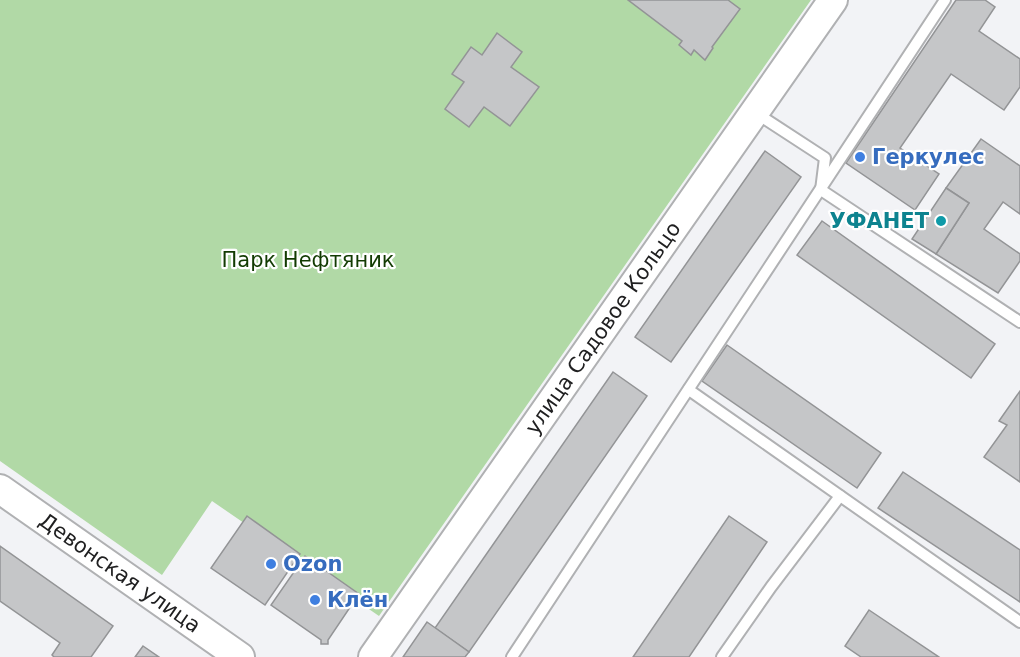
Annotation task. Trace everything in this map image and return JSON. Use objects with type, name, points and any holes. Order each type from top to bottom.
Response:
[{"type":"main road","name":"улица Садовое Кольцо","points":[[373,657],[833,0]]},
{"type":"main road","name":"Девонская улица","points":[[0,489],[240,657]]},
{"type":"lane","points":[[512,657],[945,0]]},
{"type":"lane","points":[[754,112],[825,158],[820,190]]},
{"type":"lane","points":[[820,190],[1020,322]]},
{"type":"lane","points":[[689,389],[1020,622]]},
{"type":"lane","points":[[722,657],[771,587],[840,496]]},
{"type":"green space","name":"Парк Нефтяник","points":[[0,0],[811,0],[379,616],[212,501],[162,575],[0,461]]},
{"type":"building","points":[[628,0],[728,0],[740,9],[705,60],[694,50],[691,55],[679,45],[682,41]]},
{"type":"building","points":[[956,0],[985,0],[995,7],[979,31],[1020,59],[1020,87],[1004,110],[951,74],[900,148],[939,174],[915,210],[846,163]]},
{"type":"building","points":[[497,33],[522,52],[511,67],[539,87],[510,126],[484,107],[469,127],[445,109],[464,82],[452,74],[471,47],[482,55]]},
{"type":"building","points":[[981,139],[1020,166],[1020,214],[1003,202],[984,229],[1020,254],[1020,261],[998,293],[936,254],[969,203],[946,188]]},
{"type":"building","points":[[765,151],[801,177],[671,362],[635,337]]},
{"type":"building","name":"УФАНЕТ","points":[[946,188],[969,203],[936,254],[912,239]]},
{"type":"building","points":[[822,221],[995,344],[971,378],[797,255]]},
{"type":"building","points":[[727,345],[881,453],[857,488],[702,381]]},
{"type":"building","points":[[613,372],[647,396],[469,652],[435,628]]},
{"type":"building","points":[[1020,391],[1020,482],[984,457],[1007,425],[999,421]]},
{"type":"building","points":[[903,472],[1020,550],[1020,602],[878,508]]},
{"type":"building","points":[[247,516],[300,554],[265,605],[211,568]]},
{"type":"building","points":[[729,516],[767,542],[689,657],[633,657]]},
{"type":"building","points":[[0,546],[113,626],[91,657],[54,657],[52,655],[60,643],[0,601]]},
{"type":"building","name":"Клён","points":[[305,556],[359,594],[328,640],[328,644],[321,644],[321,640],[271,605]]},
{"type":"building","points":[[869,610],[939,657],[861,657],[845,646]]},
{"type":"building","points":[[427,622],[469,652],[465,657],[403,657]]},
{"type":"building","points":[[143,646],[159,657],[135,657]]},
{"type":"place","name":"Геркулес","points":[[860,157]]},
{"type":"place","name":"УФАНЕТ","points":[[941,221]]},
{"type":"place","name":"Ozon","points":[[271,564]]},
{"type":"place","name":"Клён","points":[[315,600]]}]
